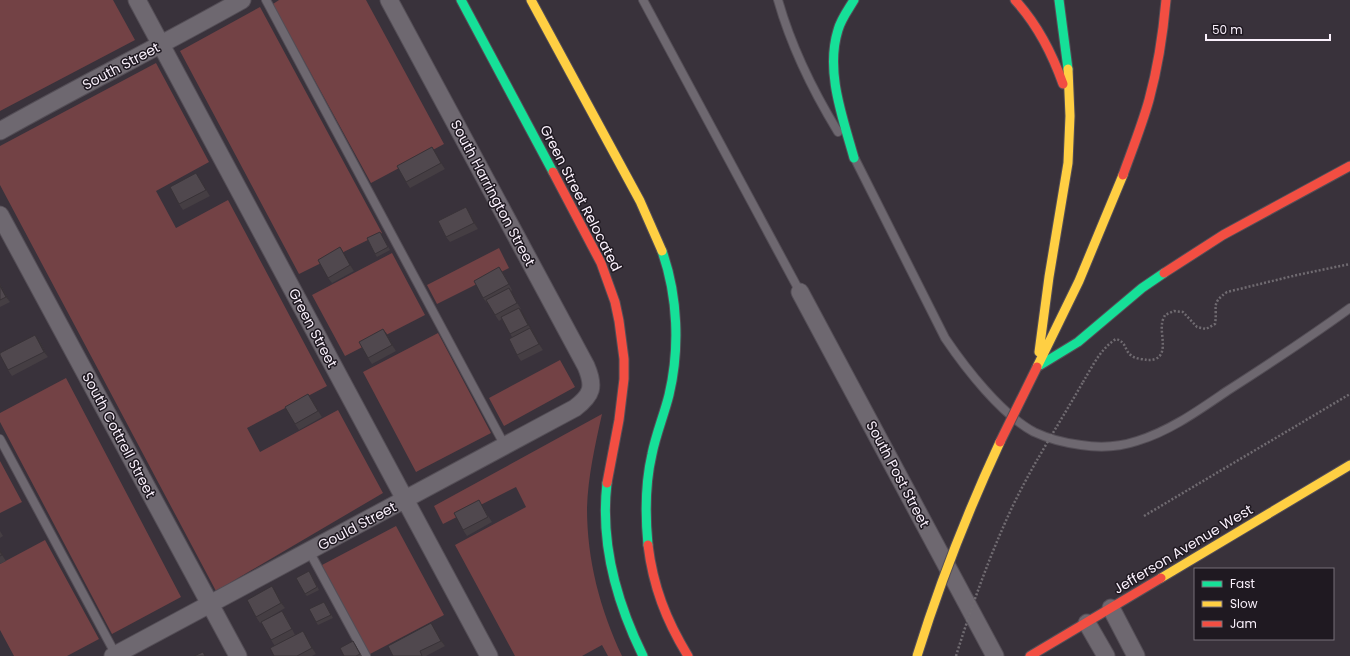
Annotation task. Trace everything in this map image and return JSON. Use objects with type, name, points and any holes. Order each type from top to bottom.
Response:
[{"type":"main road","name":"Green Street Relocated","points":[[461,0],[601,263],[618,311],[623,343],[624,382],[620,420],[607,480],[606,496],[608,554],[615,588],[626,620],[643,656]]},
{"type":"main road","points":[[531,0],[649,219],[667,264],[675,316],[674,370],[652,453],[647,487],[646,523],[650,556],[660,599],[668,620],[688,656]]},
{"type":"main road","points":[[854,0],[842,20],[834,46],[834,59],[837,89],[854,158]]},
{"type":"main road","points":[[1016,0],[1034,22],[1056,63],[1064,89],[1070,117]]},
{"type":"main road","points":[[1037,366],[1050,273],[1064,199],[1069,152],[1070,117],[1067,53],[1059,0]]},
{"type":"main road","points":[[917,656],[938,588],[956,542],[998,447],[1037,366],[1067,309],[1095,247],[1137,138],[1154,79],[1166,0]]},
{"type":"main road","points":[[1037,366],[1078,342],[1142,288],[1184,259],[1223,235],[1350,166]]},
{"type":"main road","name":"Jefferson Avenue West","points":[[1030,656],[1350,465]]},
{"type":"street","name":"Green Street","points":[[137,0],[489,656]]},
{"type":"street","name":"South Street","points":[[0,131],[242,0]]},
{"type":"street","name":"South Harrington Street","points":[[390,0],[586,366],[592,387]]},
{"type":"street","name":"South Cottrell Street","points":[[0,215],[238,656]]},
{"type":"street","name":"South Post Street","points":[[800,292],[995,656]]},
{"type":"street","name":"Gould Street","points":[[115,655],[575,408],[587,398],[592,387]]},
{"type":"street","points":[[1111,608],[1136,656]]},
{"type":"street","points":[[1087,622],[1106,656]]},
{"type":"lane","points":[[266,0],[505,446]]},
{"type":"lane","points":[[643,0],[800,292]]},
{"type":"lane","points":[[778,0],[788,29],[814,87],[830,118],[854,158],[945,338],[974,377],[1004,409],[1024,426],[1034,432],[1051,439],[1079,445],[1109,447],[1129,444],[1150,436],[1182,420],[1212,401],[1350,308]]},
{"type":"lane","points":[[0,439],[115,655]]},
{"type":"lane","points":[[309,551],[366,656]]},
{"type":"path","points":[[956,656],[978,590],[1009,513],[1040,453],[1100,355],[1110,342],[1116,339],[1121,341],[1132,357],[1150,360],[1159,357],[1164,348],[1162,324],[1164,314],[1174,311],[1183,312],[1197,328],[1206,329],[1215,324],[1215,306],[1218,299],[1227,292],[1350,264]]},
{"type":"path","points":[[1144,516],[1350,394]]},
{"type":"shaded area","points":[[0,0],[113,0],[135,40],[0,111]]},
{"type":"shaded area","points":[[279,0],[366,0],[444,144],[371,183],[273,4]]},
{"type":"shaded area","points":[[260,7],[382,233],[299,274],[180,51]]},
{"type":"shaded area","points":[[156,63],[209,162],[156,191],[176,228],[228,200],[327,386],[247,428],[260,452],[338,410],[383,493],[216,591],[0,185],[0,146]]},
{"type":"shaded area","points":[[499,248],[509,268],[437,304],[427,285]]},
{"type":"shaded area","points":[[392,253],[425,315],[345,356],[312,295]]},
{"type":"shaded area","points":[[438,333],[491,433],[416,472],[363,372]]},
{"type":"shaded area","points":[[560,360],[575,387],[504,426],[489,398]]},
{"type":"shaded area","points":[[66,378],[181,597],[112,634],[0,422],[0,413]]},
{"type":"shaded area","points":[[602,414],[590,473],[587,508],[589,546],[601,602],[622,656],[608,656],[602,645],[582,656],[515,656],[455,545],[526,507],[516,487],[443,524],[434,506]]},
{"type":"shaded area","points":[[0,461],[22,502],[0,513]]},
{"type":"shaded area","points":[[396,526],[444,615],[370,654],[322,565]]},
{"type":"shaded area","points":[[45,540],[99,639],[67,656],[14,656],[0,630],[0,564]]},
{"type":"building","points":[[432,147],[441,163],[406,182],[397,166]]},
{"type":"building","points":[[196,173],[206,190],[179,204],[170,187]]},
{"type":"building","points":[[466,207],[474,223],[446,237],[438,221]]},
{"type":"building","points":[[380,232],[388,247],[375,254],[367,238]]},
{"type":"building","points":[[340,247],[350,265],[328,278],[318,260]]},
{"type":"building","points":[[499,267],[509,284],[483,298],[474,281]]},
{"type":"building","points":[[0,286],[6,297],[0,300]]},
{"type":"building","points":[[509,288],[517,303],[495,315],[486,300]]},
{"type":"building","points":[[519,308],[528,325],[510,334],[501,317]]},
{"type":"building","points":[[530,328],[539,344],[517,355],[509,339]]},
{"type":"building","points":[[383,329],[392,345],[368,358],[359,342]]},
{"type":"building","points":[[35,335],[44,352],[8,370],[0,353]]},
{"type":"building","points":[[308,394],[318,411],[295,424],[285,407]]},
{"type":"building","points":[[479,500],[488,517],[463,530],[454,513]]},
{"type":"building","points":[[309,571],[317,587],[305,594],[296,578]]},
{"type":"building","points":[[272,586],[281,603],[256,617],[247,600]]},
{"type":"building","points":[[324,602],[331,615],[316,622],[309,609]]},
{"type":"building","points":[[282,611],[292,629],[271,640],[261,622]]},
{"type":"building","points":[[431,623],[441,641],[420,651],[422,656],[393,656],[388,646]]},
{"type":"building","points":[[303,631],[312,648],[297,656],[274,656],[270,648]]},
{"type":"building","points":[[353,641],[360,654],[356,656],[344,656],[340,648]]},
{"type":"building","points":[[203,652],[205,656],[194,656]]},
{"type":"traffic: fast","points":[[461,0],[553,172]]},
{"type":"traffic: fast","points":[[854,0],[839,26],[833,62],[837,95],[854,158]]},
{"type":"traffic: fast","points":[[1059,0],[1068,69]]},
{"type":"traffic: fast","points":[[648,545],[646,522],[648,477],[654,447],[673,377],[676,341],[674,304],[662,251]]},
{"type":"traffic: fast","points":[[1037,367],[1078,342],[1142,288],[1164,273]]},
{"type":"traffic: fast","points":[[607,483],[605,505],[608,550],[618,594],[625,615],[643,656]]},
{"type":"traffic: slow","points":[[531,0],[640,201],[662,251]]},
{"type":"traffic: slow","points":[[1039,352],[1049,277],[1068,163],[1070,116],[1068,69]]},
{"type":"traffic: slow","points":[[1037,367],[1079,281],[1123,175]]},
{"type":"traffic: slow","points":[[917,656],[955,547],[1000,442]]},
{"type":"traffic: slow","points":[[1161,578],[1350,465]]},
{"type":"traffic: jam","points":[[1015,0],[1031,19],[1044,40],[1063,84]]},
{"type":"traffic: jam","points":[[1123,175],[1143,119],[1152,88],[1160,50],[1166,0]]},
{"type":"traffic: jam","points":[[1164,273],[1223,235],[1350,166]]},
{"type":"traffic: jam","points":[[553,172],[601,263],[615,302],[619,321],[624,359],[624,379],[619,420],[607,483]]},
{"type":"traffic: jam","points":[[1000,442],[1037,367]]},
{"type":"traffic: jam","points":[[648,545],[657,589],[673,629],[688,656]]},
{"type":"traffic: jam","points":[[1030,656],[1161,578]]}]
